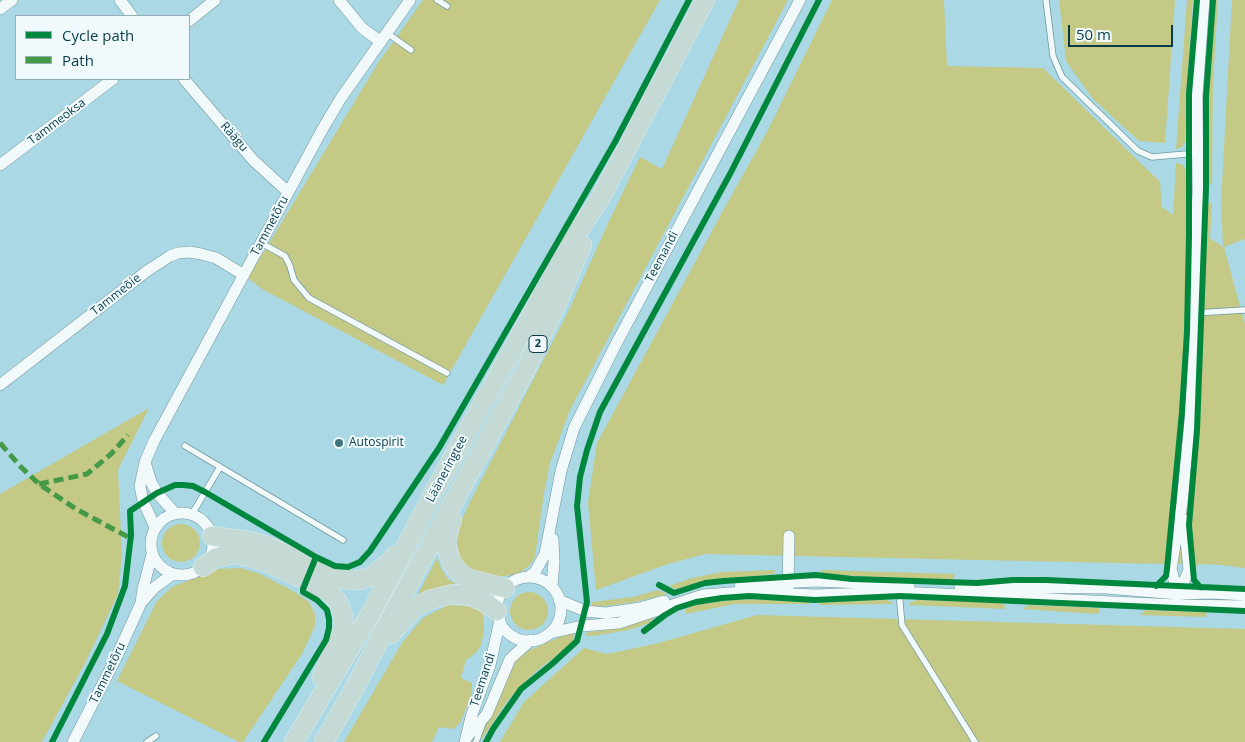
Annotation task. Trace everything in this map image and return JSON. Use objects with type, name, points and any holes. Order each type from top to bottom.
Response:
[{"type":"highway","name":"Lääneringtee","points":[[324,742],[526,369],[556,306],[602,197],[706,0]]},
{"type":"highway","name":"Lääneringtee","points":[[293,742],[371,613],[434,492],[572,241],[602,197]]},
{"type":"highway","points":[[464,485],[446,540],[447,550],[454,565],[462,574],[478,582],[505,588]]},
{"type":"highway","points":[[212,536],[248,541],[341,579],[359,580],[371,577],[391,561],[434,492]]},
{"type":"highway","points":[[203,567],[216,558],[233,554],[249,557],[265,562],[320,587],[332,595],[339,604],[344,628],[293,742]]},
{"type":"highway","points":[[355,687],[399,624],[414,608],[429,600],[453,594],[470,596],[484,602],[499,616]]},
{"type":"street","points":[[0,9],[12,0]]},
{"type":"street","points":[[120,0],[131,15]]},
{"type":"street","points":[[190,20],[215,0]]},
{"type":"street","points":[[338,0],[362,28],[384,37]]},
{"type":"street","name":"Tammetõru","points":[[155,527],[143,501],[140,486],[145,462],[154,441],[340,98],[410,0]]},
{"type":"street","name":"Teemandi","points":[[469,741],[471,717],[490,664],[499,616],[500,595],[505,588],[519,578],[528,577],[535,572],[546,554],[561,471],[574,428],[615,346],[800,0]]},
{"type":"street","points":[[1178,599],[1171,569],[1182,503],[1190,420],[1198,153],[1196,95],[1204,0]]},
{"type":"street","name":"Tammeoksa","points":[[0,164],[112,80]]},
{"type":"street","name":"Räägu","points":[[185,80],[253,160],[288,192]]},
{"type":"street","name":"Tammeõie","points":[[0,385],[147,271],[170,256],[190,252],[201,254],[216,258],[244,274]]},
{"type":"street","points":[[145,462],[151,482],[157,493],[175,513]]},
{"type":"street","points":[[1178,599],[1189,570],[1182,503]]},
{"type":"street","points":[[175,513],[192,514],[204,523],[212,536],[212,553],[203,567],[194,573],[184,575],[173,574],[157,563],[152,554],[152,535],[155,527],[162,520],[175,513]]},
{"type":"street","name":"Teemandi","points":[[552,525],[554,562],[552,586]]},
{"type":"street","points":[[788,589],[789,536]]},
{"type":"street","name":"Tammetõru","points":[[141,603],[142,589],[152,554]]},
{"type":"street","name":"Tammetõru","points":[[73,742],[116,658],[141,603],[154,587],[173,574]]},
{"type":"street","points":[[528,577],[545,581],[552,586],[559,600],[560,615],[557,625],[550,633]]},
{"type":"street","points":[[788,589],[816,581],[970,587],[1106,588],[1178,599],[1245,606]]},
{"type":"street","points":[[559,600],[585,611],[606,612],[640,608],[716,586],[1178,599],[1211,593],[1245,595]]},
{"type":"street","name":"Teemandi","points":[[469,741],[487,714],[510,659],[531,640],[541,638],[550,633],[582,626],[619,623],[703,595],[788,589]]},
{"type":"street","points":[[499,616],[504,629],[512,636],[521,640],[531,640]]},
{"type":"lane","points":[[437,0],[447,6]]},
{"type":"lane","points":[[1046,0],[1053,56],[1062,77],[1138,151],[1152,157],[1198,153]]},
{"type":"lane","points":[[384,37],[411,50]]},
{"type":"lane","points":[[261,243],[285,256],[294,280],[309,298],[446,373]]},
{"type":"lane","points":[[1194,313],[1245,310]]},
{"type":"lane","points":[[185,446],[343,540]]},
{"type":"lane","points":[[192,514],[220,467]]},
{"type":"lane","points":[[899,592],[902,625],[975,742]]},
{"type":"lane","points":[[146,742],[156,736]]},
{"type":"green space","points":[[423,0],[660,0],[443,385],[262,289],[248,278],[378,63]]},
{"type":"green space","points":[[739,0],[788,0],[570,410],[550,463],[535,557],[530,565],[520,573],[506,576],[490,577],[465,567],[459,555],[457,541],[460,524],[469,504],[569,310],[640,157],[662,169]]},
{"type":"green space","points":[[832,0],[944,0],[947,66],[1043,68],[1160,182],[1162,207],[1173,215],[1176,163],[1183,165],[1187,172],[1186,223],[1207,236],[1208,204],[1212,202],[1210,238],[1223,247],[1221,203],[1232,0],[1245,0],[1245,239],[1224,247],[1245,325],[1245,568],[1198,564],[1196,567],[1195,564],[1165,565],[705,554],[665,565],[596,590],[588,503],[597,443],[768,130]]},
{"type":"green space","points":[[1059,0],[1175,0],[1165,143],[1139,141],[1093,99],[1066,61]]},
{"type":"green space","points":[[1187,0],[1193,0],[1185,142],[1182,147],[1176,149]]},
{"type":"green space","points":[[1215,0],[1218,0],[1213,82],[1212,186],[1209,182],[1208,129],[1209,82]]},
{"type":"green space","points":[[149,408],[118,470],[122,554],[118,594],[85,663],[42,742],[0,742],[0,494]]},
{"type":"green space","points":[[181,524],[195,529],[200,543],[195,557],[181,562],[167,557],[162,543],[167,529]]},
{"type":"green space","points":[[437,558],[448,579],[459,586],[446,586],[434,589],[416,598]]},
{"type":"green space","points":[[241,568],[260,574],[293,591],[309,602],[315,614],[315,626],[302,654],[243,742],[239,742],[117,681],[157,601],[172,587],[217,569]]},
{"type":"green space","points":[[776,570],[773,574],[708,581],[675,589],[669,586],[692,578],[722,572]]},
{"type":"green space","points":[[821,570],[955,574],[953,579],[945,580],[852,576],[821,573]]},
{"type":"green space","points":[[658,590],[667,594],[635,602],[592,606],[592,602],[633,597]]},
{"type":"green space","points":[[529,592],[543,597],[548,611],[543,625],[529,630],[515,625],[510,611],[515,597]]},
{"type":"green space","points":[[884,598],[894,604],[820,605],[820,601]]},
{"type":"green space","points":[[739,599],[806,601],[811,604],[734,604],[686,614],[686,609],[694,605]]},
{"type":"green space","points":[[917,600],[1000,602],[1005,606],[1005,609],[909,605]]},
{"type":"green space","points":[[448,605],[468,606],[483,611],[484,633],[481,645],[476,653],[466,660],[461,678],[472,683],[472,694],[460,723],[453,729],[439,727],[432,742],[344,742],[402,643],[423,618]]},
{"type":"green space","points":[[1029,605],[1099,608],[1100,612],[1097,614],[1022,609]]},
{"type":"green space","points":[[1146,610],[1207,612],[1206,617],[1139,615]]},
{"type":"green space","points":[[657,615],[649,623],[629,630],[593,636],[587,636],[585,633],[628,626]]},
{"type":"green space","points":[[757,615],[1245,629],[1245,742],[500,742],[524,702],[584,648],[607,654],[655,644]]},
{"type":"green space","points":[[574,633],[574,640],[567,648],[535,672],[508,700],[482,739],[482,733],[516,661],[530,650],[567,634]]},
{"type":"marked path","points":[[39,484],[87,474],[111,454],[128,435]]},
{"type":"marked path","points":[[0,443],[39,484],[76,509],[130,538]]},
{"type":"cycle path","points":[[316,557],[335,566],[348,567],[360,562],[370,551],[439,448],[615,142],[689,0]]},
{"type":"cycle path","points":[[486,742],[521,689],[577,641],[587,602],[577,506],[580,477],[600,412],[730,174],[819,0]]},
{"type":"cycle path","points":[[1156,586],[1166,576],[1182,412],[1187,332],[1189,94],[1197,0]]},
{"type":"cycle path","points":[[1200,587],[1194,580],[1189,525],[1197,430],[1206,188],[1206,97],[1213,0]]},
{"type":"cycle path","points":[[52,742],[107,634],[125,586],[131,535],[130,511],[157,493],[175,485],[193,486],[205,492],[316,557],[303,592],[317,600],[327,610],[329,628],[326,640],[264,742]]},
{"type":"cycle path","points":[[659,585],[674,593],[705,583],[816,575],[852,579],[977,583],[1046,580],[1245,589]]},
{"type":"cycle path","points":[[644,631],[677,608],[696,602],[749,596],[815,600],[900,596],[1245,611]]},
{"type":"place","name":"Autospirit","points":[[339,443]]}]
